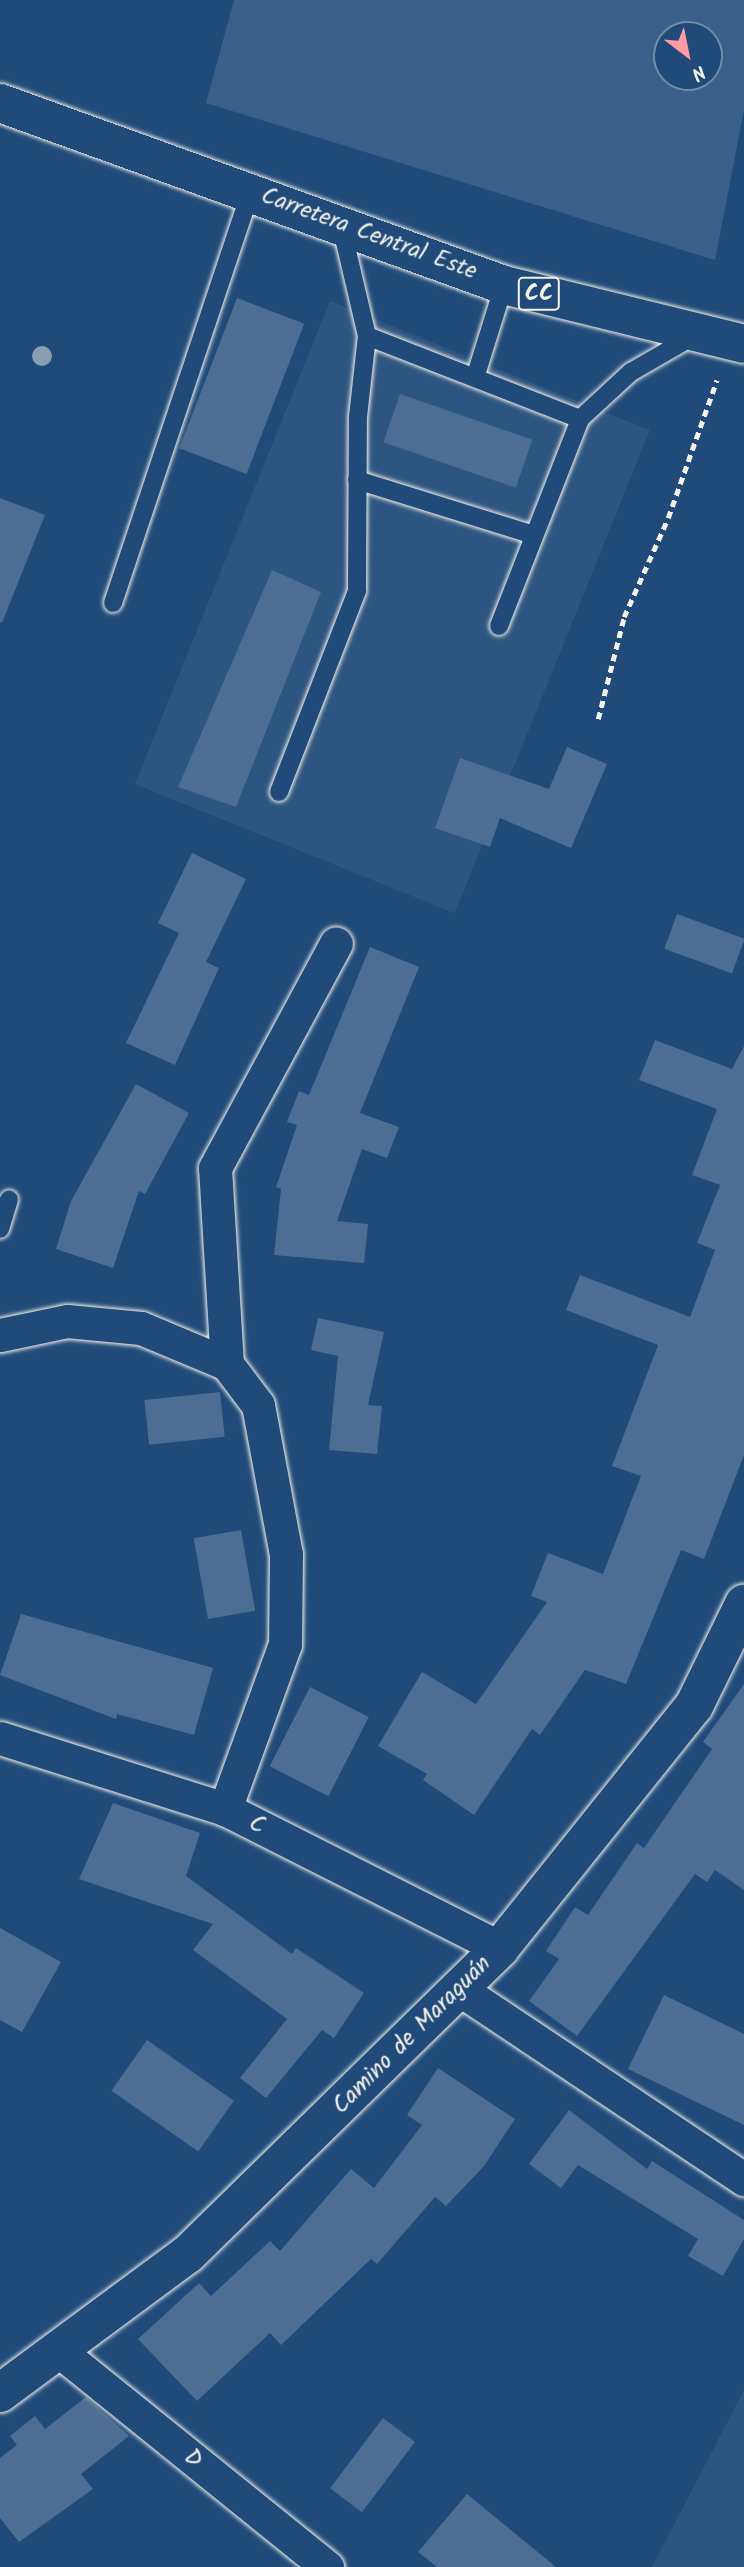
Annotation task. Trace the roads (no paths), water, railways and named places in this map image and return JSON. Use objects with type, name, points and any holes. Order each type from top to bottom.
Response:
[{"type":"street","name":"Carretera Central Este","points":[[0,103],[340,222],[504,285],[722,340]]},
{"type":"street","points":[[228,1364],[215,1168],[336,943]]},
{"type":"street","points":[[0,1335],[67,1321],[141,1328],[228,1364],[258,1405],[286,1554],[285,1644],[225,1809]]},
{"type":"street","name":"Camino de Maraguán","points":[[0,2393],[188,2254],[500,1948],[694,1706],[744,1604]]},
{"type":"street","name":"C","points":[[0,1738],[225,1809],[500,1948]]},
{"type":"street","points":[[459,1989],[744,2179]]},
{"type":"street","name":"D","points":[[58,2350],[327,2567]]},
{"type":"lane","points":[[113,603],[251,191]]},
{"type":"lane","points":[[279,792],[357,591],[357,480],[367,336],[340,222]]},
{"type":"lane","points":[[475,378],[504,285]]},
{"type":"lane","points":[[367,336],[580,419]]},
{"type":"lane","points":[[499,626],[580,419],[631,372],[722,340]]},
{"type":"lane","points":[[357,480],[534,535]]},
{"type":"lane","points":[[0,1229],[9,1199]]}]
